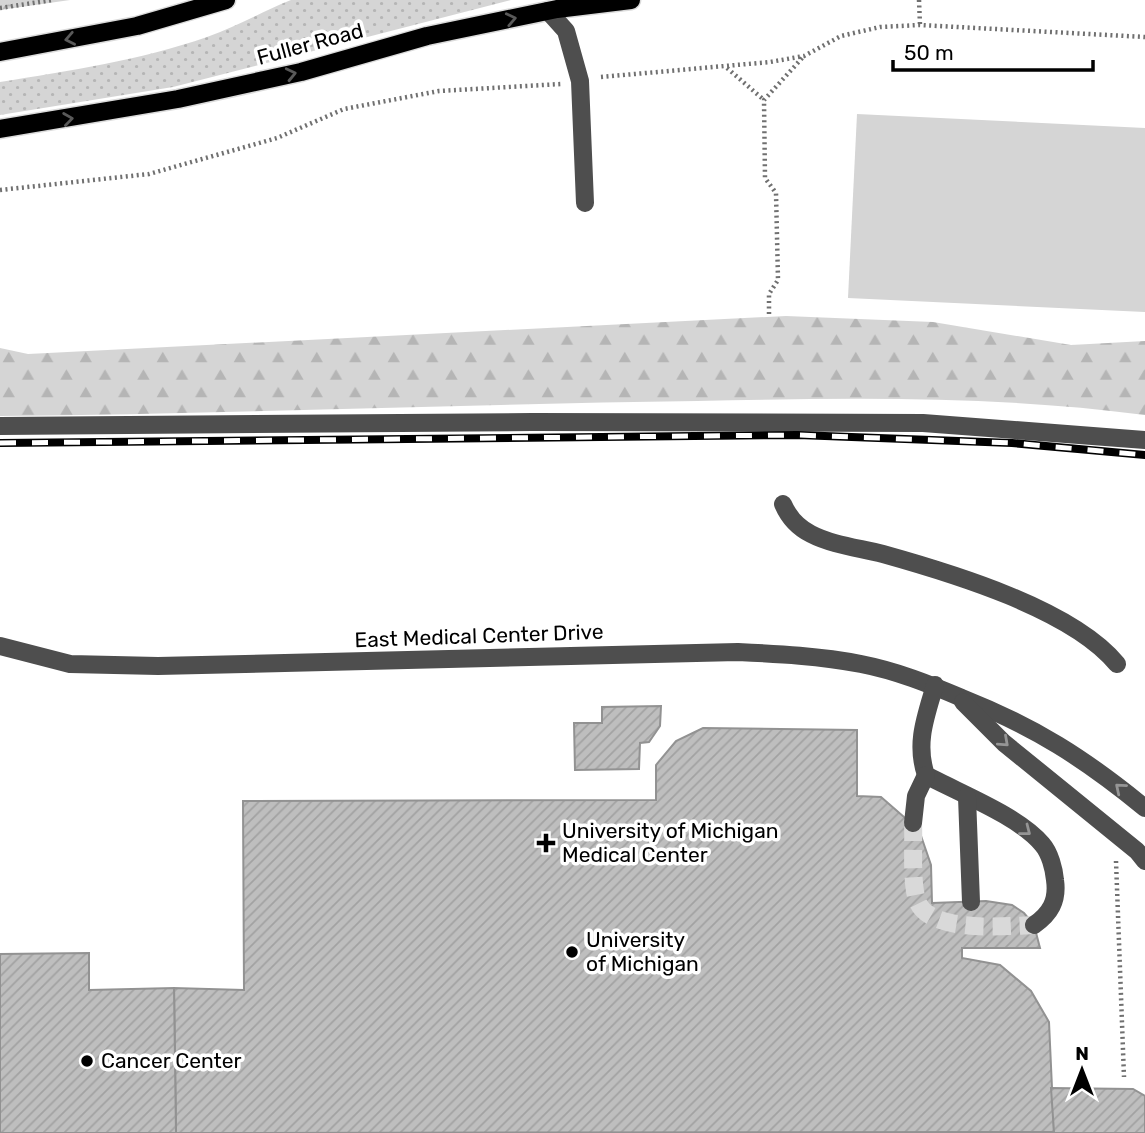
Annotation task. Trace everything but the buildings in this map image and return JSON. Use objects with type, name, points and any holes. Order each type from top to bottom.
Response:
[{"type":"main road","points":[[0,52],[137,26],[226,0]]},
{"type":"main road","name":"Fuller Road","points":[[0,129],[178,99],[301,72],[546,5],[631,0]]},
{"type":"street","points":[[546,5],[566,31],[580,81],[585,203]]},
{"type":"street","points":[[0,426],[532,422],[923,423],[1145,440]]},
{"type":"street","points":[[783,504],[790,520],[812,535],[954,576],[1023,603],[1074,629],[1105,650],[1116,664]]},
{"type":"street","name":"East Medical Center Drive","points":[[0,646],[70,664],[158,666],[738,652],[803,655],[860,664],[935,685],[1035,729],[1096,767],[1145,808]]},
{"type":"street","points":[[935,685],[920,740],[921,760],[926,775],[1018,825],[1043,845],[1054,869],[1056,889],[1047,916],[1034,926]]},
{"type":"street","name":"East Medical Center Drive","points":[[955,695],[1004,743],[1137,851],[1145,861]]},
{"type":"street","points":[[913,823],[916,796],[926,775]]},
{"type":"street","points":[[967,797],[971,902]]},
{"type":"path","points":[[0,8],[53,0]]},
{"type":"path","points":[[919,0],[920,25]]},
{"type":"path","points":[[769,314],[769,294],[778,280],[777,218],[776,193],[765,178],[764,100],[804,55]]},
{"type":"path","points":[[727,68],[764,100]]},
{"type":"path","points":[[1115,856],[1122,959],[1125,1077]]},
{"type":"green space","points":[[0,0],[70,0],[0,10]]},
{"type":"green space","points":[[291,0],[511,0],[173,87],[0,115],[0,82],[105,64],[182,45],[218,33]]},
{"type":"green space","points":[[857,114],[1145,128],[1145,312],[848,298]]},
{"type":"green space","points":[[786,316],[933,322],[1071,345],[1145,341],[1145,415],[1033,404],[865,399],[0,416],[0,348],[28,354]]},
{"type":"tunnel","points":[[913,823],[914,883],[917,900],[924,911],[936,918],[969,926],[1034,925]]},
{"type":"railway","points":[[0,443],[798,435],[1012,443],[1145,455]]},
{"type":"place","name":"University of Michigan Medical Center","points":[[546,843]]},
{"type":"place","name":"University of Michigan","points":[[572,952]]},
{"type":"place","name":"Cancer Center","points":[[87,1061]]}]
